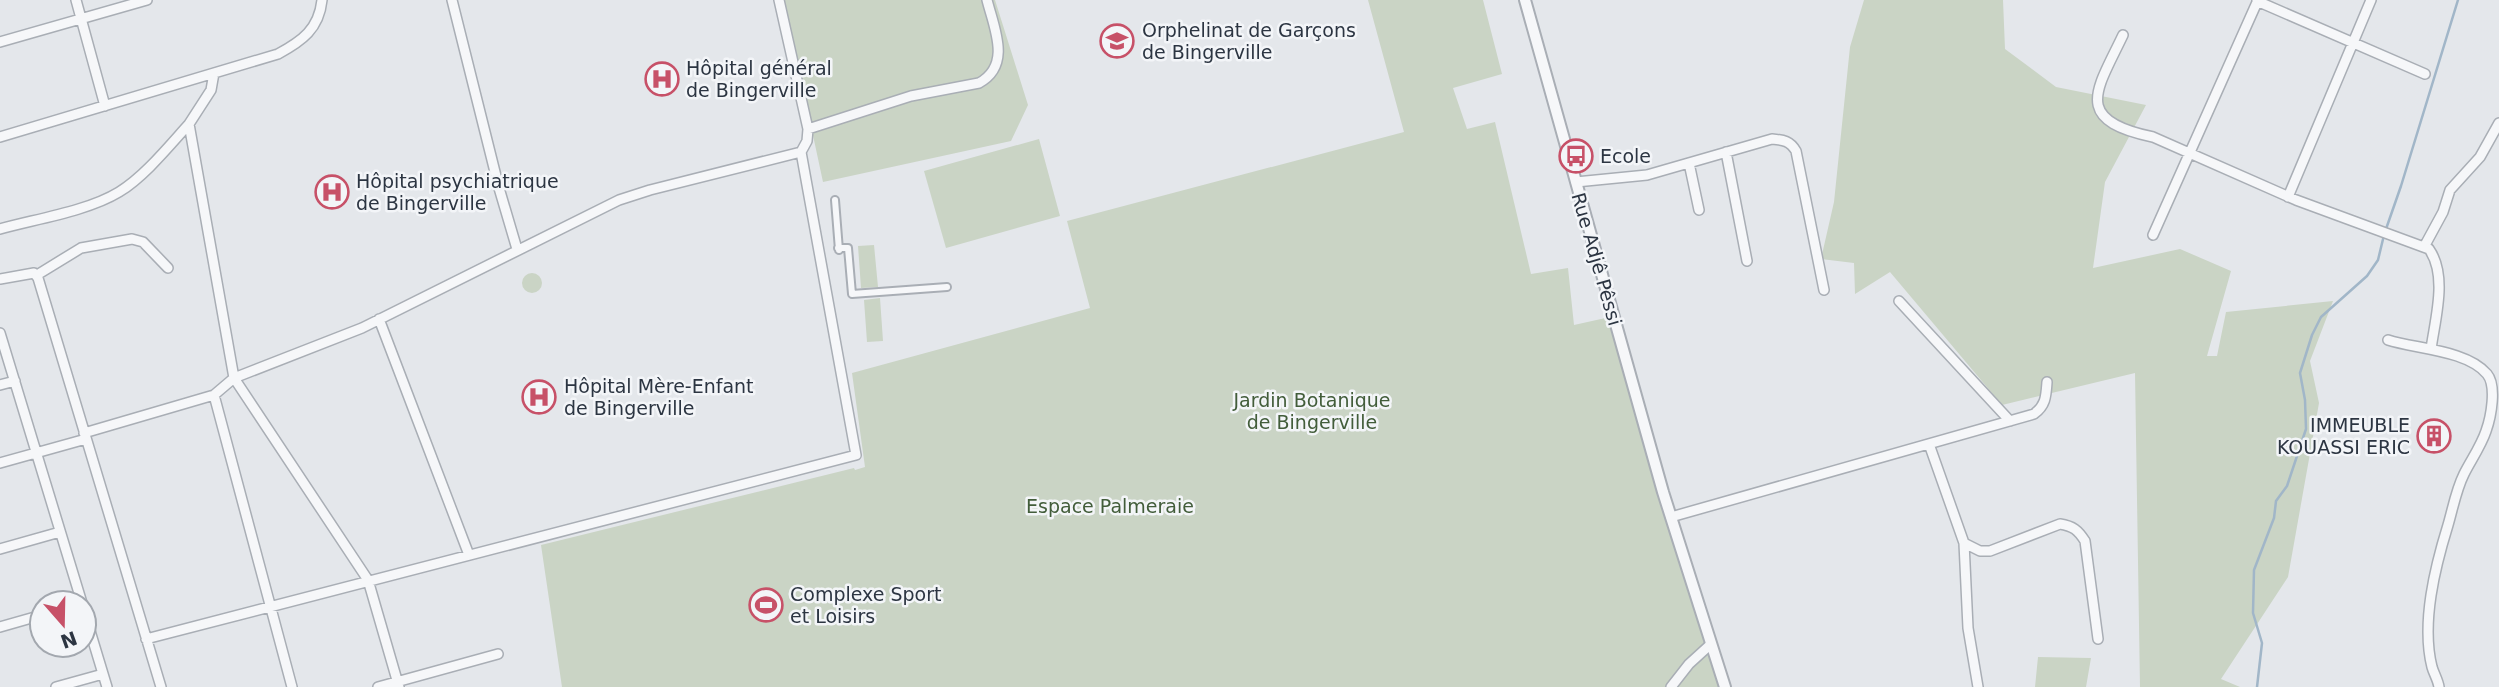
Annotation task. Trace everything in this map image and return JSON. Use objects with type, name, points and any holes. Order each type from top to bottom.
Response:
[{"type":"street","points":[[76,0],[105,106]]},
{"type":"street","points":[[0,42],[147,0]]},
{"type":"street","points":[[0,138],[278,54],[299,43],[310,32],[318,20],[322,0]]},
{"type":"street","points":[[452,0],[517,249]]},
{"type":"street","points":[[146,639],[856,455],[801,152],[807,141],[808,129],[779,0]]},
{"type":"street","points":[[808,129],[911,96],[979,83],[988,78],[994,71],[998,50],[987,0]]},
{"type":"street","name":"Rue Adjê Pêssi","points":[[1525,0],[1671,517],[1725,687]]},
{"type":"street","points":[[2288,197],[2371,0]]},
{"type":"street","points":[[2153,235],[2258,1],[2425,74]]},
{"type":"street","points":[[2123,35],[2097,90],[2099,109],[2107,119],[2288,197],[2429,249],[2434,256],[2438,284],[2431,349]]},
{"type":"street","points":[[0,229],[92,204],[131,184],[190,124],[211,90],[214,73]]},
{"type":"street","points":[[2424,247],[2450,190],[2480,157],[2499,122]]},
{"type":"street","points":[[190,124],[234,378],[368,580],[398,684]]},
{"type":"street","points":[[1576,182],[1647,175],[1772,139],[1784,140],[1792,144],[1796,151],[1824,290]]},
{"type":"street","points":[[0,463],[214,395],[234,378],[379,320],[619,200],[801,152]]},
{"type":"street","points":[[1726,152],[1748,261]]},
{"type":"street","points":[[1689,163],[1699,211]]},
{"type":"street","points":[[835,200],[839,250],[848,248],[852,294],[947,287]]},
{"type":"street","points":[[0,279],[34,273],[37,275],[81,248],[132,239],[143,242],[168,268]]},
{"type":"street","points":[[37,275],[161,687]]},
{"type":"street","points":[[1899,301],[2010,421]]},
{"type":"street","points":[[379,320],[469,555]]},
{"type":"street","points":[[0,333],[78,589]]},
{"type":"street","points":[[2388,340],[2465,360],[2494,376],[2486,431],[2457,494],[2432,581],[2430,654],[2440,687]]},
{"type":"street","points":[[0,385],[15,381]]},
{"type":"street","points":[[1671,517],[2034,414],[2045,400],[2046,382]]},
{"type":"street","points":[[214,395],[292,687]]},
{"type":"street","points":[[1928,444],[1964,543],[1968,628],[1978,687]]},
{"type":"street","points":[[1964,543],[1980,551],[1990,551],[2060,524],[2072,526],[2080,532],[2085,541],[2098,639]]},
{"type":"street","points":[[0,549],[60,532]]},
{"type":"street","points":[[0,627],[28,619]]},
{"type":"street","points":[[1671,687],[1689,664],[1711,644]]},
{"type":"street","points":[[378,687],[398,684],[498,654]]},
{"type":"street","points":[[98,657],[107,687]]},
{"type":"street","points":[[56,687],[103,674]]},
{"type":"green space","points":[[784,0],[995,0],[1028,105],[1011,141],[823,182]]},
{"type":"green space","name":"Jardin Botanique de Bingerville","points":[[1368,0],[1483,0],[1502,74],[1453,88],[1467,129],[1495,122],[1531,274],[1568,268],[1574,325],[1610,317],[1722,687],[562,687],[541,545],[865,467],[852,373],[1090,308],[1067,221],[1404,132]]},
{"type":"green space","points":[[1864,0],[2003,0],[2005,49],[2056,87],[2146,105],[2105,182],[2093,268],[2180,249],[2231,271],[2207,356],[2217,356],[2226,312],[2333,301],[2310,361],[2319,403],[2288,577],[2221,679],[2240,687],[2140,687],[2135,373],[2002,405],[1890,272],[1855,294],[1854,263],[1821,259],[1834,202],[1850,47]]},
{"type":"green space","points":[[1039,139],[1060,216],[946,248],[924,171]]},
{"type":"green space","points":[[874,245],[878,287],[861,288],[858,246]]},
{"type":"green space","points":[[532,273],[539,276],[542,283],[539,290],[532,293],[525,290],[522,283],[525,276]]},
{"type":"green space","points":[[880,298],[883,341],[867,342],[864,300]]},
{"type":"green space","points":[[2038,657],[2091,658],[2086,687],[2035,687]]},
{"type":"waterway","points":[[2386,229],[2458,0]]},
{"type":"waterway","points":[[2257,687],[2262,643],[2253,613],[2254,570],[2274,518],[2276,501],[2287,486],[2306,429],[2300,373],[2312,335],[2321,317],[2367,276],[2378,260],[2384,235]]},
{"type":"place","name":"Orphelinat de Garçons de Bingerville","points":[[1117,41]]},
{"type":"place","name":"Hôpital général de Bingerville","points":[[662,79]]},
{"type":"place","name":"Ecole","points":[[1576,156]]},
{"type":"place","name":"Hôpital psychiatrique de Bingerville","points":[[332,192]]},
{"type":"place","name":"Hôpital Mère-Enfant de Bingerville","points":[[539,397]]},
{"type":"place","name":"IMMEUBLE KOUASSI ERIC","points":[[2434,436]]},
{"type":"place","name":"Complexe Sport et Loisirs","points":[[766,605]]},
{"type":"park label","name":"Espace Palmeraie","points":[[1110,506]]}]
